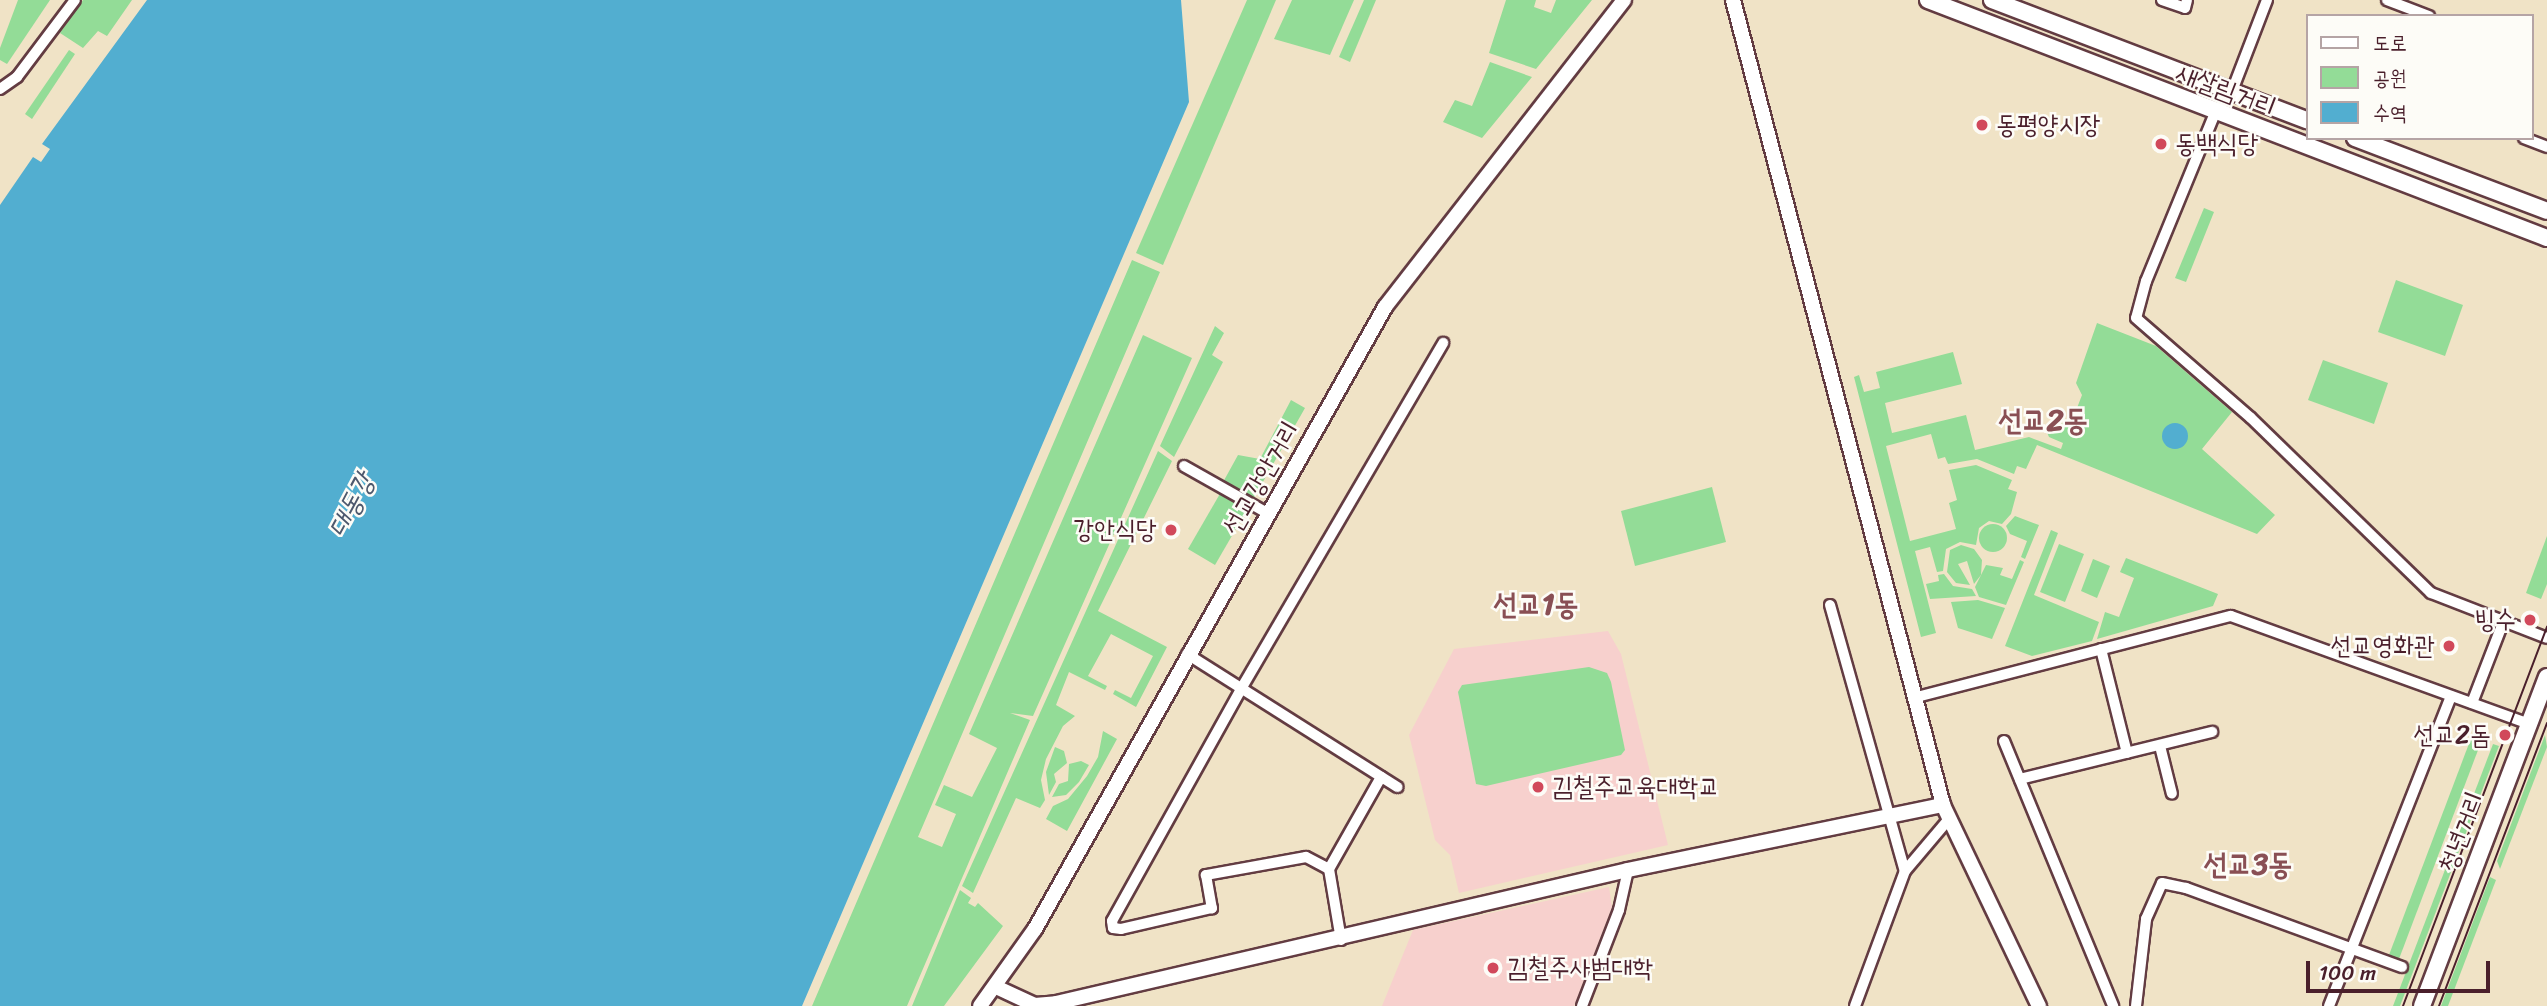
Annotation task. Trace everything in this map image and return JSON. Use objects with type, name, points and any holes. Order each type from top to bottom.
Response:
[{"type":"main road","name":"선교강안거리","points":[[985,1004],[1035,929],[1187,654],[1385,307],[1624,0]]},
{"type":"main road","points":[[1733,0],[1943,805],[2039,1006]]},
{"type":"main road","name":"새살림거리","points":[[1928,0],[2215,113],[2547,238]]},
{"type":"main road","name":"새살림거리","points":[[1992,0],[2306,120]]},
{"type":"main road","points":[[2360,140],[2547,211]]},
{"type":"main road","name":"청년거리","points":[[2422,1006],[2547,677]]},
{"type":"main road","points":[[996,987],[1035,1005],[1056,1003],[1341,940],[1628,870],[1893,818],[1943,805]]},
{"type":"street","points":[[0,89],[17,77],[75,0]]},
{"type":"street","points":[[2162,0],[2185,8],[2188,0]]},
{"type":"street","points":[[2267,0],[2232,92],[2215,113],[2146,281],[2136,318],[2260,426],[2431,593],[2547,638]]},
{"type":"street","points":[[2387,0],[2424,14]]},
{"type":"street","points":[[2529,140],[2547,147]]},
{"type":"street","points":[[1329,869],[1314,860],[1297,857],[1206,876],[1212,908],[1113,928],[1112,921],[1241,689],[1443,343]]},
{"type":"street","points":[[1184,466],[1269,514]]},
{"type":"street","points":[[1830,605],[1882,799],[1893,818],[1906,871]]},
{"type":"street","points":[[1913,698],[2231,616],[2530,724]]},
{"type":"street","points":[[2472,703],[2504,620]]},
{"type":"street","points":[[2101,649],[2127,753]]},
{"type":"street","points":[[1187,654],[1397,787]]},
{"type":"street","points":[[2329,1006],[2451,696]]},
{"type":"street","points":[[2020,779],[2212,733]]},
{"type":"street","points":[[2004,741],[2113,1006]]},
{"type":"street","points":[[2160,746],[2172,794]]},
{"type":"street","points":[[1341,940],[1329,869],[1381,777]]},
{"type":"street","points":[[1855,1006],[1906,871],[1950,819]]},
{"type":"street","points":[[1582,1006],[1619,910],[1628,870]]},
{"type":"street","points":[[2136,1006],[2146,919],[2162,883],[2186,888],[2402,967]]},
{"type":"shaded area","name":"김철주교육대학교","points":[[1608,631],[1621,654],[1668,845],[1459,893],[1450,855],[1435,840],[1409,735],[1454,649]]},
{"type":"shaded area","name":"김철주사범대학","points":[[1609,887],[1612,907],[1574,1006],[1382,1006],[1413,930]]},
{"type":"green space","points":[[18,0],[50,0],[7,64],[0,60],[0,48]]},
{"type":"green space","points":[[83,0],[132,0],[107,36],[98,31],[83,48],[60,33]]},
{"type":"green space","points":[[1247,0],[1276,0],[1163,265],[1136,253]]},
{"type":"green space","points":[[1292,0],[1354,0],[1330,55],[1274,39]]},
{"type":"green space","points":[[1364,0],[1376,0],[1350,62],[1339,57]]},
{"type":"green space","points":[[1506,0],[1536,0],[1534,7],[1551,13],[1556,0],[1592,0],[1536,69],[1489,53]]},
{"type":"green space","points":[[69,50],[75,54],[32,119],[25,114]]},
{"type":"green space","points":[[1490,62],[1532,77],[1482,138],[1443,122],[1455,100],[1472,106]]},
{"type":"green space","points":[[2204,208],[2214,212],[2186,282],[2175,278]]},
{"type":"green space","points":[[1132,260],[1160,272],[918,837],[942,847],[956,814],[935,805],[944,785],[972,797],[997,748],[969,734],[1143,335],[1192,358],[1033,716],[1010,713],[1030,720],[907,1006],[812,1006]]},
{"type":"green space","points":[[2396,280],[2463,305],[2445,356],[2378,332]]},
{"type":"green space","points":[[2097,323],[2156,346],[2232,412],[2202,449],[2275,515],[2257,534],[2037,445],[2026,469],[2017,466],[2014,474],[1977,459],[1948,464],[1945,457],[1938,459],[1931,434],[1886,446],[1910,541],[1956,529],[1949,503],[1957,500],[1949,470],[1976,465],[2012,480],[2008,489],[2017,492],[2011,514],[2002,524],[1989,521],[1979,528],[1976,545],[1960,542],[1946,549],[1943,571],[1937,572],[1930,547],[1915,551],[1936,633],[1921,637],[1854,377],[1859,375],[1864,392],[1880,388],[1876,372],[1953,352],[1962,384],[1885,403],[1892,433],[1966,415],[1975,450],[2029,437],[2061,449],[2063,443],[2049,437],[2045,428],[2072,421],[2082,395],[2076,383]]},
{"type":"green space","points":[[1215,326],[1224,333],[1212,355],[1223,362],[1174,457],[1160,446]]},
{"type":"green space","points":[[2323,360],[2388,383],[2374,424],[2308,400]]},
{"type":"green space","points":[[1291,400],[1305,408],[1252,501],[1222,484],[1238,455],[1260,459]]},
{"type":"green space","points":[[1158,451],[1172,461],[1098,611],[1167,647],[1136,707],[1113,694],[1115,690],[1131,698],[1153,656],[1111,634],[1088,676],[1107,686],[1105,690],[1069,672],[1056,705],[1075,716],[1063,726],[1046,759],[1041,780],[1045,800],[1040,808],[1016,798],[973,893],[962,886]]},
{"type":"green space","points":[[1712,487],[1726,542],[1635,566],[1621,511]]},
{"type":"green space","points":[[1221,492],[1248,508],[1215,565],[1188,549]]},
{"type":"green space","points":[[2015,516],[2039,525],[2025,559],[2021,557],[2027,541],[2010,534],[2006,526]]},
{"type":"green space","points":[[1993,524],[2003,528],[2007,538],[2003,548],[1993,552],[1983,548],[1979,538],[1983,528]]},
{"type":"green space","points":[[2051,530],[2058,533],[2034,595],[2099,622],[2092,641],[2032,656],[2005,646]]},
{"type":"green space","points":[[2547,536],[2547,584],[2541,599],[2526,593]]},
{"type":"green space","points":[[2059,544],[2084,554],[2065,602],[2040,592]]},
{"type":"green space","points":[[1961,545],[1974,549],[1982,560],[1981,575],[1974,584],[1967,561],[1958,564],[1970,585],[1956,583],[1947,572],[1950,550]]},
{"type":"green space","points":[[2126,558],[2218,594],[2213,606],[2097,639],[2105,612],[2119,617],[2134,578],[2120,572]]},
{"type":"green space","points":[[2093,559],[2110,566],[2097,598],[2081,591]]},
{"type":"green space","points":[[2020,560],[2024,562],[2006,605],[1979,597],[1975,587],[1986,565],[2003,568],[2000,575],[2012,579]]},
{"type":"green space","points":[[1944,574],[1953,586],[1972,589],[1976,596],[1930,599],[1926,584],[1939,581],[1938,575]]},
{"type":"green space","points":[[1978,600],[2005,608],[1992,639],[1958,628],[1951,602]]},
{"type":"green space","points":[[1589,667],[1607,673],[1611,682],[1625,750],[1621,755],[1486,786],[1476,784],[1458,692],[1462,685]]},
{"type":"green space","points":[[2476,725],[2486,729],[2399,959],[2389,955]]},
{"type":"green space","points":[[1103,731],[1117,739],[1067,831],[1046,819],[1053,806],[1068,799],[1087,776],[1098,757]]},
{"type":"green space","points":[[2545,735],[2547,747],[2500,869],[2497,861]]},
{"type":"green space","points":[[2493,744],[2499,746],[2400,1006],[2393,1006]]},
{"type":"green space","points":[[1055,747],[1064,751],[1067,763],[1054,774],[1056,782],[1049,795],[1046,772]]},
{"type":"green space","points":[[1081,761],[1089,765],[1079,782],[1066,795],[1052,797],[1059,784],[1068,781],[1069,764]]},
{"type":"green space","points":[[2490,877],[2496,880],[2448,1006],[2441,1006]]},
{"type":"green space","points":[[960,890],[971,898],[968,903],[975,907],[978,903],[1003,926],[944,1006],[912,1006]]},
{"type":"water","name":"대동강","points":[[147,0],[1181,0],[1189,102],[802,1006],[0,1006],[0,205],[33,157],[41,162],[50,149],[42,144]]},
{"type":"water","points":[[2175,423],[2184,427],[2188,436],[2184,445],[2175,449],[2166,445],[2162,436],[2166,427]]},
{"type":"tram line","points":[[2403,1006],[2547,626]]},
{"type":"tram line","points":[[2439,1006],[2547,723]]},
{"type":"place","name":"동평양시장","points":[[1982,125]]},
{"type":"place","name":"동백식당","points":[[2161,144]]},
{"type":"place","name":"강안식당","points":[[1171,530]]},
{"type":"place","name":"빙수","points":[[2530,620]]},
{"type":"place","name":"선교영화관","points":[[2449,646]]},
{"type":"place","name":"선교2돔","points":[[2505,735]]},
{"type":"place","name":"김철주교육대학교","points":[[1538,787]]},
{"type":"place","name":"김철주사범대학","points":[[1493,968]]},
{"type":"district","name":"선교2동","points":[[2043,420]]},
{"type":"district","name":"선교1동","points":[[1536,604]]},
{"type":"district","name":"선교3동","points":[[2248,864]]}]
